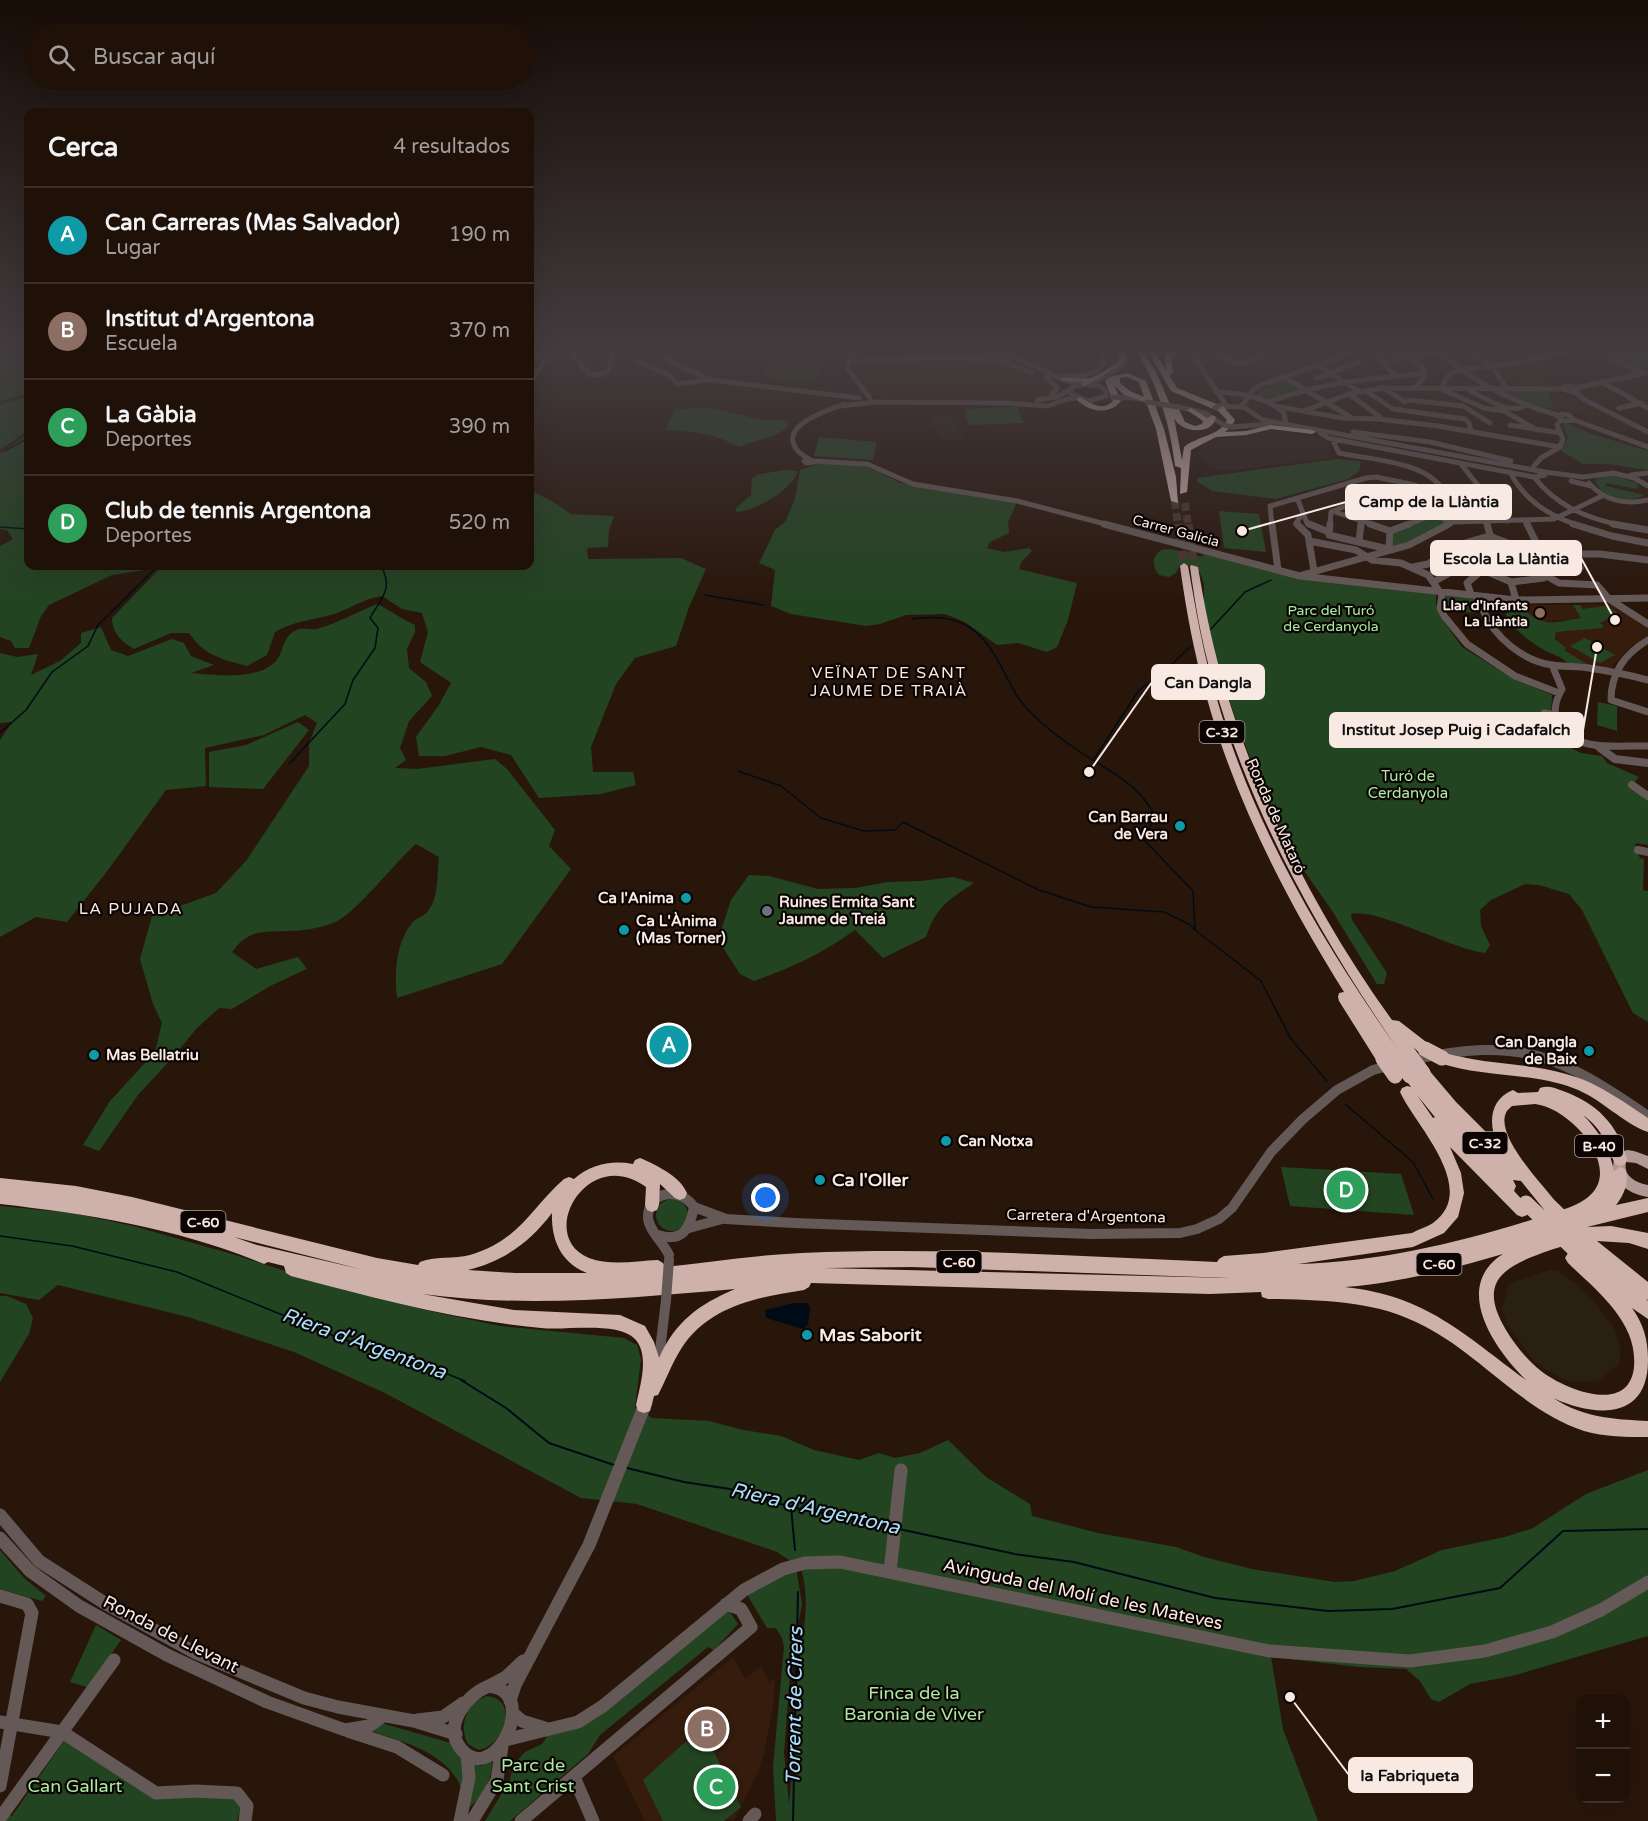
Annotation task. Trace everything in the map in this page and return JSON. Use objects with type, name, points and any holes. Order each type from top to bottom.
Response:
[{"type":"highway","points":[[1157,431],[1172,483]]},
{"type":"highway","points":[[1164,431],[1175,501]]},
{"type":"highway","points":[[1174,431],[1185,502]]},
{"type":"highway","points":[[1183,492],[1186,451],[1192,444],[1220,431]]},
{"type":"highway","points":[[1205,437],[1254,431]]},
{"type":"highway","points":[[1308,431],[1318,432]]},
{"type":"highway","name":"Ronda de Mataró","points":[[1189,567],[1209,656],[1229,719],[1252,778],[1288,856],[1395,1055],[1325,965],[1301,920],[1290,889],[1239,778],[1216,717],[1198,655],[1188,605],[1189,567]]},
{"type":"highway","points":[[1288,856],[1358,973],[1395,1025],[1425,1049],[1442,1058],[1479,1068],[1550,1077],[1585,1087],[1607,1098],[1648,1126]]},
{"type":"highway","points":[[1395,1055],[1417,1074]]},
{"type":"highway","points":[[1196,1268],[1413,1240],[1430,1234],[1444,1224],[1456,1201],[1458,1190],[1454,1170],[1449,1156],[1395,1076],[1395,1055]]},
{"type":"highway","name":"C-32","points":[[1417,1074],[1439,1112],[1524,1206]]},
{"type":"highway","name":"C-32","points":[[1417,1074],[1488,1146],[1581,1252],[1648,1311]]},
{"type":"highway","points":[[1550,1077],[1595,1095],[1648,1131]]},
{"type":"highway","points":[[1554,1219],[1503,1142],[1498,1127],[1498,1114],[1508,1100],[1524,1092],[1537,1091],[1562,1096],[1576,1103],[1598,1119],[1612,1136],[1620,1166]]},
{"type":"highway","points":[[1407,1092],[1524,1206],[1581,1252],[1642,1341],[1646,1361],[1645,1375],[1638,1390],[1613,1402],[1576,1399],[1556,1390],[1524,1368],[1510,1353],[1493,1326],[1485,1295],[1487,1283],[1498,1264],[1509,1258],[1587,1233],[1608,1232],[1648,1241]]},
{"type":"highway","name":"B-40","points":[[1508,1100],[1532,1097],[1555,1103],[1578,1118],[1588,1129],[1602,1152],[1607,1176],[1605,1188],[1597,1199],[1587,1206],[1554,1219]]},
{"type":"highway","points":[[400,1270],[417,1266],[454,1266],[471,1263],[501,1251],[517,1241],[566,1187],[584,1173],[603,1163],[621,1161],[648,1168],[680,1193]]},
{"type":"highway","name":"C-60","points":[[0,1185],[80,1193],[148,1207],[251,1235],[400,1270],[535,1282],[628,1278],[778,1262],[855,1260],[1290,1272],[1339,1270],[1403,1261],[1554,1219],[1590,1212],[1608,1204],[1618,1191],[1620,1166]]},
{"type":"highway","points":[[652,1205],[653,1184],[646,1176],[620,1167],[603,1169],[581,1180],[572,1188],[562,1204],[558,1232],[563,1244],[571,1254],[582,1263],[597,1268],[619,1270],[701,1265],[722,1268]]},
{"type":"highway","name":"C-60","points":[[0,1197],[74,1205],[142,1218],[258,1252],[371,1279],[472,1292],[537,1294],[598,1292],[770,1277],[841,1275],[1210,1286],[1299,1283],[1373,1276],[1438,1265],[1554,1219]]},
{"type":"highway","points":[[1554,1219],[1597,1216],[1648,1205]]},
{"type":"highway","points":[[1554,1219],[1611,1224],[1648,1233]]},
{"type":"highway","points":[[258,1252],[285,1266],[481,1313],[546,1321],[628,1325],[645,1338],[651,1353],[641,1411]]},
{"type":"highway","name":"C-32","points":[[1581,1252],[1648,1292]]},
{"type":"highway","points":[[652,1389],[680,1336],[709,1310],[744,1294],[841,1275]]},
{"type":"highway","points":[[1210,1286],[1239,1290],[1353,1295],[1391,1303],[1442,1326],[1523,1388],[1553,1408],[1577,1420],[1612,1427],[1648,1429]]},
{"type":"main road","points":[[1648,1163],[1630,1155],[1620,1166],[1631,1186],[1648,1191]]},
{"type":"street","name":"Carrer Galícia","points":[[796,431],[794,445],[807,459],[804,461],[806,464],[814,461],[867,464],[913,484],[1017,501],[1300,576],[1516,600],[1648,598]]},
{"type":"street","points":[[1312,431],[1324,431]]},
{"type":"street","points":[[1314,431],[1332,439],[1460,463],[1533,476],[1545,473]]},
{"type":"street","points":[[1318,432],[1324,431]]},
{"type":"street","points":[[1332,439],[1339,431]]},
{"type":"street","points":[[1356,431],[1527,468],[1591,486],[1604,495],[1648,509]]},
{"type":"street","points":[[1361,431],[1430,442],[1508,460],[1545,473],[1590,477],[1605,472],[1648,475]]},
{"type":"street","points":[[1464,431],[1560,447]]},
{"type":"street","points":[[1492,431],[1494,436]]},
{"type":"street","points":[[1512,431],[1516,440]]},
{"type":"street","points":[[1530,431],[1536,443]]},
{"type":"street","points":[[1527,468],[1560,447],[1563,442],[1560,433],[1545,431]]},
{"type":"street","points":[[1593,431],[1648,448]]},
{"type":"street","points":[[1332,439],[1340,454],[1414,469],[1430,477],[1444,489],[1446,496],[1444,503],[1435,512],[1390,531],[1332,511]]},
{"type":"street","points":[[1414,469],[1424,456]]},
{"type":"street","points":[[1460,463],[1507,521]]},
{"type":"street","points":[[1527,468],[1551,495],[1574,510],[1609,523],[1648,530]]},
{"type":"street","points":[[1510,472],[1515,483],[1526,495],[1559,517],[1607,535],[1648,543]]},
{"type":"street","points":[[1623,474],[1646,484]]},
{"type":"street","points":[[1646,484],[1644,479],[1648,475]]},
{"type":"street","points":[[1590,477],[1591,486]]},
{"type":"street","points":[[1278,570],[1270,506],[1366,478],[1401,482],[1418,487],[1435,512],[1450,523]]},
{"type":"street","points":[[1332,511],[1401,484],[1401,482]]},
{"type":"street","points":[[1300,576],[1390,548],[1415,543],[1450,523],[1526,521],[1559,517],[1604,495]]},
{"type":"street","points":[[1361,521],[1418,496],[1424,496]]},
{"type":"street","points":[[1297,498],[1306,523],[1328,533],[1390,548]]},
{"type":"street","points":[[1620,501],[1648,501]]},
{"type":"street","points":[[1328,533],[1332,511]]},
{"type":"street","points":[[1303,513],[1296,523],[1306,533],[1309,540],[1314,571]]},
{"type":"street","points":[[1359,541],[1361,521]]},
{"type":"street","points":[[1486,521],[1493,546],[1542,573],[1555,583],[1597,585],[1610,599],[1648,624]]},
{"type":"street","points":[[1522,547],[1536,542],[1526,521]]},
{"type":"street","points":[[1390,531],[1390,548]]},
{"type":"street","points":[[1410,567],[1424,566],[1458,545],[1489,536],[1532,552],[1600,554],[1648,560]]},
{"type":"street","points":[[1309,540],[1356,550],[1376,561],[1395,562],[1410,567],[1435,581],[1440,592],[1440,608],[1444,616],[1467,644],[1515,676],[1559,693]]},
{"type":"street","points":[[1435,581],[1467,563],[1511,582],[1542,573],[1580,568],[1567,554]]},
{"type":"street","points":[[1482,570],[1467,583],[1482,602],[1481,615],[1498,636],[1530,658],[1552,665],[1582,666],[1648,680]]},
{"type":"street","points":[[1511,582],[1516,600]]},
{"type":"street","points":[[1489,597],[1490,601],[1483,610],[1494,628],[1515,647],[1537,660],[1552,665],[1562,689],[1559,693],[1555,715],[1561,729],[1568,736],[1596,746],[1615,759],[1648,763]]},
{"type":"street","points":[[1648,640],[1627,656],[1615,673],[1610,696],[1611,700],[1617,703],[1648,712]]},
{"type":"street","points":[[1540,720],[1545,713],[1555,715]]},
{"type":"street","points":[[1596,746],[1648,746]]},
{"type":"street","points":[[1632,785],[1648,796]]},
{"type":"street","points":[[1644,851],[1648,861]]},
{"type":"street","name":"Carretera d'Argentona","points":[[726,1219],[1091,1234],[1180,1233],[1197,1229],[1218,1219],[1232,1208],[1271,1152],[1303,1119],[1337,1090],[1373,1070],[1453,1051],[1510,1049],[1546,1057],[1580,1072],[1648,1116]]},
{"type":"street","points":[[669,1257],[648,1220],[652,1205],[664,1194],[680,1193],[687,1197],[694,1207],[726,1219]]},
{"type":"street","points":[[472,1821],[497,1780],[504,1743],[511,1727],[515,1685],[571,1583],[652,1389],[660,1359],[669,1257],[694,1218],[694,1207]]},
{"type":"street","points":[[658,1235],[669,1238],[726,1219]]},
{"type":"street","points":[[890,1572],[900,1475]]},
{"type":"street","points":[[0,1515],[39,1561],[103,1602],[196,1653],[304,1698],[383,1716],[414,1720],[456,1734]]},
{"type":"street","name":"Ronda de Llevant","points":[[0,1538],[30,1571],[79,1606],[167,1655],[267,1702],[397,1747],[443,1774]]},
{"type":"street","name":"Avinguda del Molí de les Mateves","points":[[548,1729],[578,1722],[603,1706],[744,1590],[773,1574],[805,1563],[840,1562],[1269,1651],[1410,1661],[1485,1651],[1552,1632],[1601,1610],[1648,1582]]},
{"type":"street","points":[[0,1596],[27,1604],[32,1613],[7,1723],[0,1786]]},
{"type":"street","points":[[521,1821],[751,1627],[741,1609],[726,1604]]},
{"type":"street","points":[[414,1720],[443,1716],[464,1703],[476,1691],[489,1686],[519,1667],[540,1639]]},
{"type":"street","points":[[0,1818],[114,1660]]},
{"type":"street","points":[[489,1686],[500,1689],[522,1721],[548,1729]]},
{"type":"street","points":[[460,1821],[470,1778],[467,1755],[459,1746],[456,1734],[457,1718],[464,1703]]},
{"type":"street","points":[[345,1730],[369,1726],[383,1716]]},
{"type":"street","points":[[7,1723],[62,1732],[156,1792],[237,1793],[247,1806],[245,1821]]},
{"type":"street","points":[[467,1755],[483,1758],[504,1743],[548,1729]]},
{"type":"street","points":[[574,1777],[593,1821]]},
{"type":"shaded area","points":[[936,431],[960,431],[964,439],[941,441]]},
{"type":"shaded area","points":[[1264,431],[1285,431],[1327,440],[1330,450],[1329,458],[1225,471],[1211,468],[1198,453],[1206,442]]},
{"type":"shaded area","points":[[1519,605],[1573,605],[1582,618],[1544,622],[1530,615]]},
{"type":"shaded area","points":[[1580,605],[1618,606],[1648,627],[1648,635],[1629,648],[1610,669],[1587,664],[1563,650],[1566,648],[1554,635],[1561,630],[1602,628],[1604,625],[1585,616]]},
{"type":"shaded area","points":[[1550,1270],[1558,1271],[1575,1283],[1591,1298],[1614,1328],[1621,1350],[1619,1365],[1597,1381],[1569,1382],[1549,1372],[1534,1361],[1507,1324],[1502,1308],[1509,1284]]},
{"type":"shaded area","points":[[794,1303],[808,1303],[810,1308],[808,1325],[803,1329],[766,1318],[765,1310]]},
{"type":"shaded area","points":[[733,1657],[745,1679],[761,1666],[769,1682],[775,1678],[773,1706],[764,1754],[757,1774],[734,1820],[645,1821],[613,1756]]},
{"type":"green space","points":[[0,431],[24,431],[24,433],[0,450]]},
{"type":"green space","points":[[686,431],[783,431],[739,447],[704,434]]},
{"type":"green space","points":[[1565,431],[1585,431],[1648,451],[1648,470],[1608,464],[1583,464],[1561,451],[1568,437]]},
{"type":"green space","points":[[24,437],[24,570],[145,570],[112,575],[49,605],[41,616],[29,648],[15,648],[11,641],[0,637],[0,546],[13,539],[7,530],[0,529],[0,454]]},
{"type":"green space","points":[[819,437],[877,442],[873,460],[814,456]]},
{"type":"green space","points":[[1337,459],[1361,462],[1359,471],[1348,479],[1276,499],[1212,491],[1198,482],[1197,478]]},
{"type":"green space","points":[[818,464],[865,466],[901,483],[919,487],[1017,502],[1008,522],[1009,533],[990,542],[987,548],[1004,552],[1029,548],[1032,551],[1022,561],[1019,569],[1077,583],[1068,620],[1057,647],[1047,652],[1018,643],[997,645],[965,622],[945,614],[906,615],[866,626],[791,614],[771,606],[775,570],[759,563],[775,530],[785,522],[795,499],[800,470]]},
{"type":"green space","points":[[786,470],[798,471],[781,492],[762,504],[735,512],[737,507],[751,495],[752,478],[760,474]]},
{"type":"green space","points":[[1611,475],[1637,483],[1638,489],[1606,483],[1606,486],[1645,495],[1625,499],[1604,492],[1595,481],[1597,478]]},
{"type":"green space","points":[[534,492],[571,514],[614,516],[609,530],[608,547],[587,548],[588,559],[681,558],[706,569],[689,607],[676,646],[635,658],[616,684],[591,747],[593,772],[633,772],[636,785],[601,794],[539,798],[511,755],[481,747],[445,756],[419,756],[416,737],[439,705],[451,683],[420,662],[428,632],[422,613],[402,609],[382,596],[334,614],[282,628],[275,632],[267,655],[247,666],[221,659],[208,652],[189,633],[171,633],[134,649],[116,633],[112,618],[158,570],[534,570]]},
{"type":"green space","points":[[1219,511],[1259,514],[1266,552],[1224,548]]},
{"type":"green space","points":[[1433,515],[1446,523],[1406,544],[1391,548],[1391,532]]},
{"type":"green space","name":"Turó de Cerdanyola","points":[[1164,549],[1202,557],[1204,554],[1282,574],[1436,594],[1436,605],[1440,616],[1462,647],[1512,678],[1552,695],[1551,711],[1532,727],[1542,730],[1542,734],[1581,753],[1602,756],[1607,763],[1639,777],[1633,784],[1648,797],[1648,845],[1636,843],[1635,847],[1640,858],[1644,859],[1643,890],[1648,891],[1648,1022],[1633,1013],[1582,910],[1569,894],[1539,885],[1525,884],[1491,900],[1480,910],[1481,926],[1490,945],[1485,953],[1378,917],[1351,914],[1352,920],[1387,973],[1384,984],[1377,984],[1331,909],[1288,848],[1243,740],[1215,659],[1204,607],[1204,584],[1200,572],[1190,565],[1180,565],[1176,573],[1169,577],[1159,575],[1154,560],[1157,553]]},
{"type":"green space","points":[[1446,596],[1477,599],[1480,602],[1478,613],[1444,611]]},
{"type":"green space","points":[[1508,603],[1546,622],[1581,618],[1573,605],[1580,605],[1582,609],[1605,606],[1618,613],[1600,623],[1604,626],[1602,628],[1556,632],[1555,639],[1566,648],[1564,650],[1587,664],[1567,663],[1535,644],[1514,627],[1506,617]]},
{"type":"green space","points":[[377,604],[415,625],[415,632],[407,649],[409,668],[426,682],[432,696],[409,721],[400,748],[406,760],[395,768],[417,769],[495,759],[507,769],[555,830],[549,846],[571,869],[502,964],[397,998],[396,968],[403,939],[413,922],[432,906],[437,885],[439,857],[416,844],[352,911],[341,919],[311,929],[257,933],[244,939],[232,952],[256,969],[298,957],[307,969],[270,986],[232,1009],[219,1008],[196,1029],[138,1095],[99,1151],[83,1145],[110,1101],[155,1052],[162,1023],[153,1004],[140,959],[153,912],[180,906],[216,893],[246,861],[309,766],[309,743],[317,723],[305,715],[264,735],[205,748],[206,786],[166,790],[67,922],[36,917],[0,937],[0,740],[12,722],[0,723],[0,653],[17,657],[38,654],[31,675],[60,661],[81,643],[81,633],[101,627],[111,650],[128,656],[172,639],[184,643],[191,656],[214,665],[191,673],[247,674],[258,672],[276,661],[287,639],[299,629],[325,627]]},
{"type":"green space","points":[[1585,638],[1615,655],[1600,663],[1570,646]]},
{"type":"green space","points":[[1598,702],[1617,706],[1617,731],[1597,725]]},
{"type":"green space","points":[[298,722],[309,730],[263,789],[209,787],[209,752],[246,745]]},
{"type":"green space","points":[[749,875],[769,876],[818,889],[855,888],[888,882],[953,877],[974,883],[944,905],[934,918],[926,937],[883,958],[855,930],[807,959],[754,981],[740,974],[718,940],[731,900]]},
{"type":"green space","points":[[1281,1167],[1401,1174],[1414,1215],[1290,1206]]},
{"type":"green space","points":[[672,1199],[683,1204],[688,1215],[683,1226],[672,1231],[661,1226],[656,1215],[661,1204]]},
{"type":"green space","name":"Finca de la Baronia de Viver","points":[[0,1206],[73,1213],[133,1226],[329,1285],[425,1310],[500,1326],[624,1338],[637,1345],[641,1359],[635,1407],[652,1418],[709,1421],[743,1430],[781,1436],[814,1450],[859,1460],[879,1453],[895,1458],[920,1453],[948,1440],[986,1477],[1030,1504],[1032,1516],[1098,1533],[1176,1547],[1204,1557],[1252,1569],[1335,1582],[1354,1581],[1395,1571],[1442,1550],[1505,1537],[1533,1528],[1586,1494],[1648,1470],[1648,1636],[1512,1676],[1470,1684],[1439,1702],[1431,1699],[1420,1681],[1406,1669],[1359,1667],[1271,1657],[1283,1729],[1318,1821],[776,1821],[773,1768],[784,1647],[776,1628],[767,1628],[745,1591],[796,1568],[802,1604],[791,1661],[784,1753],[789,1804],[798,1674],[806,1608],[801,1568],[777,1552],[637,1504],[581,1498],[385,1393],[294,1352],[188,1317],[58,1285],[39,1300],[0,1293]]},
{"type":"green space","points":[[0,1296],[7,1296],[26,1304],[33,1318],[29,1334],[0,1382]]},
{"type":"green space","points":[[0,1550],[24,1578],[46,1596],[42,1601],[0,1589]]},
{"type":"green space","name":"Parc de Sant Crist","points":[[727,1608],[738,1624],[714,1650],[708,1647],[600,1735],[588,1754],[510,1821],[485,1821],[510,1780],[513,1765],[525,1752],[542,1744],[551,1730],[579,1725]]},
{"type":"green space","points":[[96,1625],[121,1640],[88,1687],[90,1688],[70,1682]]},
{"type":"green space","points":[[487,1696],[497,1699],[503,1705],[506,1713],[505,1723],[495,1740],[488,1747],[479,1750],[468,1744],[464,1722],[474,1704]]},
{"type":"green space","points":[[381,1723],[451,1743],[462,1758],[466,1776],[462,1802],[458,1781],[439,1760],[417,1747],[368,1730]]},
{"type":"green space","points":[[702,1727],[741,1807],[724,1821],[663,1821],[643,1780]]},
{"type":"green space","name":"Can Gallart","points":[[68,1735],[152,1798],[237,1793],[241,1805],[237,1821],[5,1821],[10,1815],[12,1816]]},
{"type":"green space","points":[[492,1759],[491,1773],[486,1787],[468,1808],[471,1763],[481,1766]]},
{"type":"waterway","points":[[5,451],[24,440]]},
{"type":"waterway","points":[[0,527],[24,529]]},
{"type":"waterway","points":[[0,733],[26,710],[52,672],[88,646],[98,625],[154,570]]},
{"type":"waterway","points":[[289,764],[345,704],[353,680],[375,648],[378,628],[370,618],[382,599],[386,587],[383,570]]},
{"type":"waterway","points":[[1211,629],[1245,592],[1271,580]]},
{"type":"waterway","points":[[705,595],[764,605]]},
{"type":"waterway","points":[[912,619],[942,618],[969,627],[988,645],[1014,691],[1030,712],[1060,738],[1122,779],[1141,795],[1155,816],[1144,840],[1193,891],[1195,930]]},
{"type":"waterway","points":[[1094,759],[1139,690],[1161,675],[1190,647]]},
{"type":"waterway","points":[[738,771],[781,786],[821,818],[864,831],[895,830],[903,822],[1039,890],[1091,907],[1164,912],[1189,924],[1195,930]]},
{"type":"waterway","points":[[1195,930],[1261,981],[1291,1039],[1327,1081]]},
{"type":"waterway","points":[[1345,1104],[1413,1162],[1433,1199]]},
{"type":"waterway","name":"Riera d'Argentona","points":[[0,1236],[72,1246],[177,1272],[339,1338],[417,1362],[465,1381]]},
{"type":"waterway","name":"Riera d'Argentona","points":[[461,1380],[506,1408],[549,1443],[614,1465]]},
{"type":"waterway","name":"Riera d'Argentona","points":[[627,1468],[684,1482],[730,1489],[791,1507]]},
{"type":"waterway","name":"Riera d'Argentona","points":[[791,1507],[889,1526]]},
{"type":"waterway","name":"Torrent de Cirers","points":[[791,1507],[795,1550]]},
{"type":"waterway","name":"Riera d'Argentona","points":[[899,1529],[1015,1554],[1074,1562],[1215,1598],[1328,1611],[1392,1609],[1500,1588],[1563,1531],[1648,1529]]},
{"type":"waterway","name":"Torrent de Cirers","points":[[793,1821],[798,1592]]},
{"type":"tunnel","points":[[1175,501],[1178,525]]},
{"type":"tunnel","points":[[1185,503],[1188,525]]},
{"type":"tunnel","points":[[1178,524],[1184,566]]},
{"type":"tunnel","points":[[1188,524],[1194,567]]},
{"type":"place","name":"Camp de la Llàntia","points":[[1242,531]]},
{"type":"place","name":"Llar d'infants La Llàntia","points":[[1540,613]]},
{"type":"place","name":"Escola La Llàntia","points":[[1615,620]]},
{"type":"place","name":"Institut Josep Puig i Cadafalch","points":[[1597,647]]},
{"type":"place","name":"Can Dangla","points":[[1089,772]]},
{"type":"place","name":"Can Barrau de Vera","points":[[1180,826]]},
{"type":"place","name":"Ca l'Anima","points":[[686,898]]},
{"type":"place","name":"Ruines Ermita Sant Jaume de Treiá","points":[[767,911]]},
{"type":"place","name":"Ca L'Ànima (Mas Torner)","points":[[624,930]]},
{"type":"place","name":"Can Carreras (Mas Salvador)","points":[[669,1045]]},
{"type":"place","name":"Can Dangla de Baix","points":[[1589,1051]]},
{"type":"place","name":"Mas Bellatriu","points":[[94,1055]]},
{"type":"place","name":"Can Notxa","points":[[946,1141]]},
{"type":"place","name":"Ca l'Oller","points":[[820,1180]]},
{"type":"place","name":"Club de tennis Argentona","points":[[1346,1190]]},
{"type":"place","name":"Mas Saborit","points":[[807,1335]]},
{"type":"place","name":"la Fabriqueta","points":[[1290,1697]]},
{"type":"place","name":"Institut d'Argentona","points":[[707,1729]]},
{"type":"place","name":"La Gàbia","points":[[716,1787]]},
{"type":"district","name":"VEÏNAT DE SANT JAUME DE TRAIÀ","points":[[889,682]]},
{"type":"district","name":"LA PUJADA","points":[[131,909]]},
{"type":"park label","name":"Parc del Turó de Cerdanyola","points":[[1331,618]]}]
